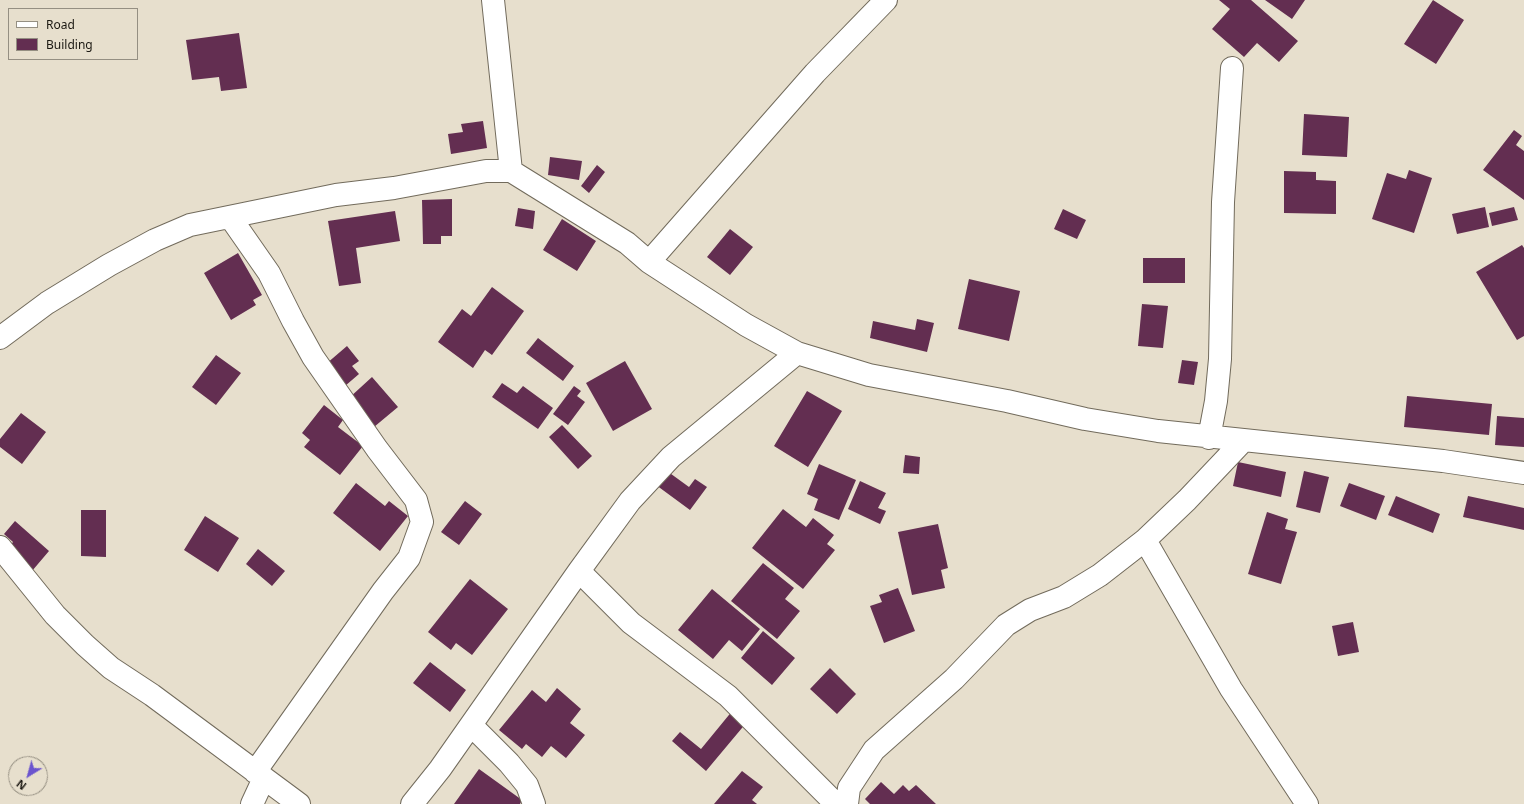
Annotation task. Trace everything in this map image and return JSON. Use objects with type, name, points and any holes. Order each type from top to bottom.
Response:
[{"type":"street","points":[[493,0],[511,171]]},
{"type":"street","points":[[649,262],[815,73],[886,0]]},
{"type":"street","points":[[1209,438],[1216,401],[1220,359],[1223,202],[1232,68]]},
{"type":"street","points":[[0,338],[47,303],[109,265],[155,240],[190,225],[336,194],[394,188],[486,171],[511,171],[627,243],[649,262],[689,286],[723,311],[797,353],[869,375],[1007,401],[1085,419],[1209,438],[1443,461],[1524,473]]},
{"type":"street","points":[[230,217],[269,273],[292,321],[313,357],[377,450],[416,500],[422,522],[409,558],[378,597],[260,775],[252,804]]},
{"type":"street","points":[[412,804],[440,769],[579,571],[630,502],[671,457],[797,353]]},
{"type":"street","points":[[847,804],[849,788],[874,750],[954,679],[1006,625],[1030,610],[1064,597],[1088,582],[1145,540],[1187,500],[1242,442]]},
{"type":"street","points":[[1145,540],[1231,689],[1307,804]]},
{"type":"street","points":[[0,547],[55,615],[85,645],[112,668],[158,699],[299,804]]},
{"type":"street","points":[[579,571],[631,622],[728,696],[836,804]]},
{"type":"street","points":[[471,726],[509,763],[527,785],[534,804]]},
{"type":"building","points":[[1219,0],[1251,0],[1298,41],[1279,62],[1257,43],[1244,57],[1212,29],[1230,9]]},
{"type":"building","points":[[1265,0],[1305,0],[1292,19]]},
{"type":"building","points":[[1433,0],[1464,20],[1436,64],[1404,44]]},
{"type":"building","points":[[239,33],[247,88],[221,91],[219,77],[192,80],[186,40]]},
{"type":"building","points":[[1304,114],[1349,117],[1347,157],[1302,155]]},
{"type":"building","points":[[483,121],[487,148],[451,154],[448,134],[463,132],[461,124]]},
{"type":"building","points":[[1514,130],[1522,136],[1516,145],[1524,151],[1524,200],[1483,170]]},
{"type":"building","points":[[550,157],[582,161],[579,180],[548,175]]},
{"type":"building","points":[[597,165],[605,172],[589,193],[581,186]]},
{"type":"building","points":[[1409,170],[1432,178],[1414,233],[1372,219],[1387,173],[1406,179]]},
{"type":"building","points":[[1284,171],[1316,172],[1316,180],[1336,181],[1336,214],[1284,213]]},
{"type":"building","points":[[452,199],[452,236],[441,236],[441,244],[423,244],[422,200]]},
{"type":"building","points":[[1485,207],[1489,227],[1457,234],[1452,214]]},
{"type":"building","points":[[1514,207],[1518,220],[1492,226],[1489,213]]},
{"type":"building","points":[[518,208],[535,211],[533,229],[515,226]]},
{"type":"building","points":[[1063,209],[1086,220],[1077,239],[1054,229]]},
{"type":"building","points":[[395,211],[400,241],[356,248],[361,283],[339,286],[328,221]]},
{"type":"building","points":[[562,219],[596,241],[577,271],[543,250]]},
{"type":"building","points":[[730,229],[753,247],[730,275],[707,257]]},
{"type":"building","points":[[1522,245],[1524,248],[1524,336],[1517,340],[1476,272]]},
{"type":"building","points":[[238,253],[262,295],[253,300],[256,305],[231,320],[204,273]]},
{"type":"building","points":[[1143,258],[1185,258],[1185,283],[1143,283]]},
{"type":"building","points":[[969,279],[1020,291],[1009,341],[958,329]]},
{"type":"building","points":[[492,287],[524,311],[492,355],[485,350],[473,368],[438,342],[462,309],[471,316]]},
{"type":"building","points":[[1142,304],[1168,306],[1163,348],[1138,346]]},
{"type":"building","points":[[917,319],[934,323],[927,352],[870,338],[873,321],[915,330]]},
{"type":"building","points":[[538,338],[574,366],[563,381],[526,353]]},
{"type":"building","points":[[347,346],[359,361],[352,366],[359,374],[345,386],[326,364]]},
{"type":"building","points":[[216,355],[241,373],[216,405],[192,387]]},
{"type":"building","points":[[1182,360],[1198,362],[1194,385],[1178,383]]},
{"type":"building","points":[[625,361],[652,409],[613,431],[586,383]]},
{"type":"building","points":[[372,377],[398,407],[374,427],[349,398]]},
{"type":"building","points":[[502,383],[517,393],[523,386],[553,408],[538,429],[492,397]]},
{"type":"building","points":[[574,386],[581,391],[577,396],[585,402],[568,425],[553,414]]},
{"type":"building","points":[[807,391],[842,411],[808,467],[774,446]]},
{"type":"building","points":[[1407,396],[1492,404],[1489,435],[1404,427]]},
{"type":"building","points":[[324,405],[343,420],[338,427],[363,446],[340,475],[304,447],[310,440],[302,433]]},
{"type":"building","points":[[21,413],[46,432],[22,464],[0,447],[0,439]]},
{"type":"building","points":[[1497,416],[1524,418],[1524,447],[1495,445]]},
{"type":"building","points":[[562,425],[592,456],[578,469],[549,437]]},
{"type":"building","points":[[905,455],[920,457],[919,474],[903,473]]},
{"type":"building","points":[[1238,462],[1286,472],[1281,497],[1233,486]]},
{"type":"building","points":[[819,464],[856,480],[839,520],[814,510],[818,499],[807,494]]},
{"type":"building","points":[[667,471],[689,487],[695,479],[707,487],[690,510],[656,485]]},
{"type":"building","points":[[1304,471],[1329,477],[1320,513],[1296,507]]},
{"type":"building","points":[[860,481],[886,493],[878,508],[886,511],[880,524],[848,509]]},
{"type":"building","points":[[356,483],[385,506],[389,501],[408,516],[380,551],[333,513]]},
{"type":"building","points":[[1349,483],[1385,496],[1376,520],[1340,506]]},
{"type":"building","points":[[1396,496],[1440,514],[1433,533],[1388,515]]},
{"type":"building","points":[[1468,496],[1524,508],[1524,530],[1463,517]]},
{"type":"building","points":[[465,501],[482,514],[459,545],[441,532]]},
{"type":"building","points":[[783,509],[806,527],[813,518],[834,535],[827,544],[835,550],[803,589],[752,548]]},
{"type":"building","points":[[81,510],[106,510],[106,557],[81,556]]},
{"type":"building","points":[[1267,512],[1288,519],[1285,529],[1297,532],[1281,584],[1248,574]]},
{"type":"building","points":[[205,516],[239,538],[218,572],[184,550]]},
{"type":"building","points":[[15,521],[49,551],[32,571],[7,549],[13,542],[4,534]]},
{"type":"building","points":[[938,524],[948,568],[941,570],[945,588],[912,595],[898,532]]},
{"type":"building","points":[[258,549],[285,571],[272,586],[246,564]]},
{"type":"building","points":[[763,563],[794,588],[785,599],[800,611],[777,639],[731,601]]},
{"type":"building","points":[[470,579],[508,609],[472,655],[456,643],[451,650],[428,632]]},
{"type":"building","points":[[898,588],[915,631],[884,643],[870,606],[882,602],[879,595]]},
{"type":"building","points":[[712,589],[760,629],[742,651],[729,640],[713,659],[678,630]]},
{"type":"building","points":[[1353,622],[1359,652],[1338,656],[1332,626]]},
{"type":"building","points":[[763,631],[795,658],[772,685],[741,658]]},
{"type":"building","points":[[430,662],[466,690],[450,712],[413,683]]},
{"type":"building","points":[[830,668],[856,694],[837,714],[810,689]]},
{"type":"building","points":[[557,688],[581,709],[570,723],[585,735],[566,758],[551,746],[542,757],[526,744],[522,749],[499,730],[532,690],[546,702]]},
{"type":"building","points":[[733,710],[747,722],[706,771],[672,741],[680,732],[701,749]]},
{"type":"building","points":[[479,769],[522,800],[520,804],[454,804]]},
{"type":"building","points":[[742,771],[763,787],[752,800],[757,804],[714,804]]},
{"type":"building","points":[[881,782],[894,794],[903,785],[909,791],[916,785],[936,804],[870,804],[865,799]]}]
